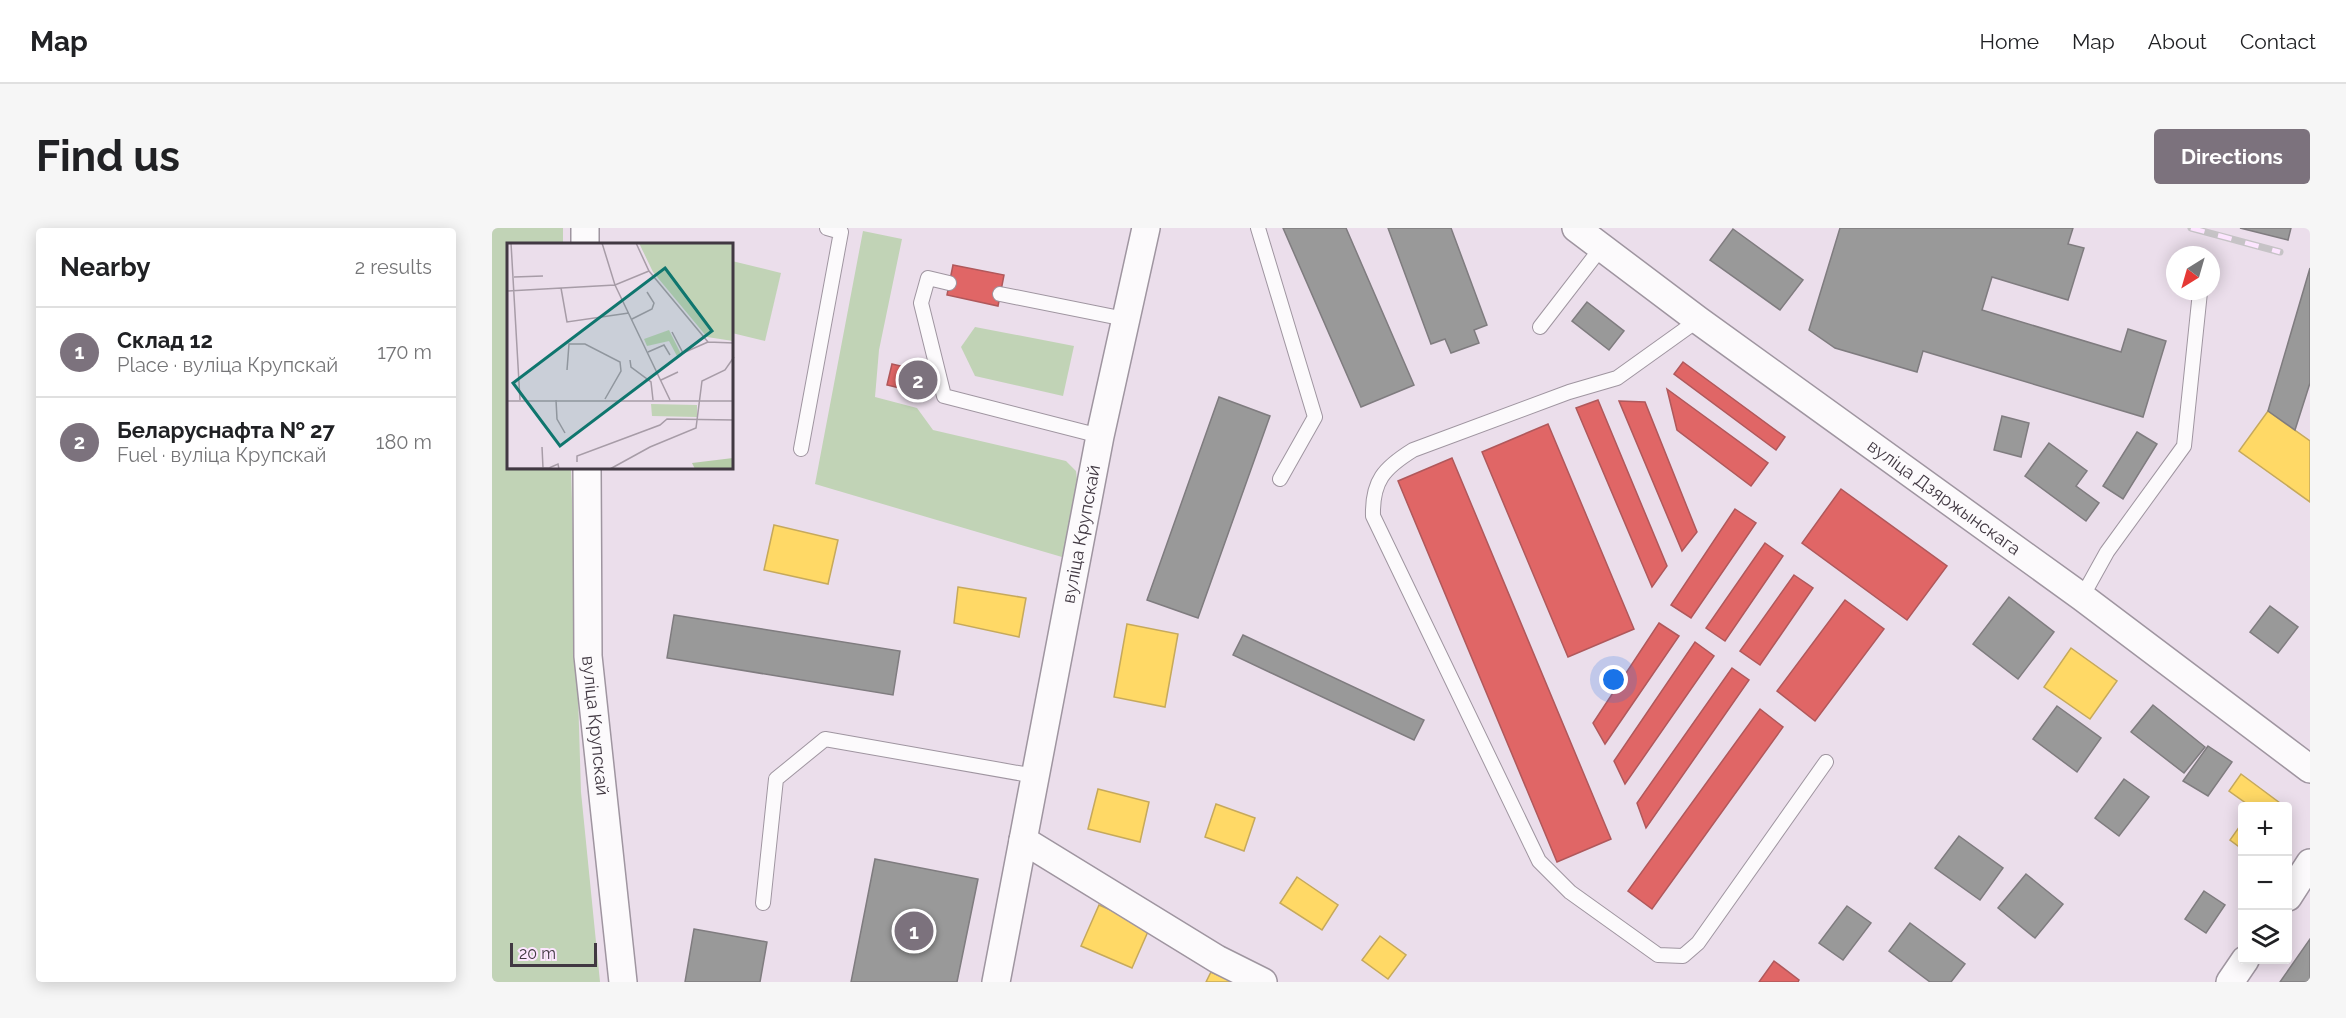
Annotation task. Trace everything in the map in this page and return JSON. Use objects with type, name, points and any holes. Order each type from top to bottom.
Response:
[{"type":"street","name":"вуліца Крупскай","points":[[996,982],[1100,436],[1146,228]]},
{"type":"street","name":"вуліца Дзяржынскага","points":[[1576,228],[1698,320],[2082,597],[2310,770]]},
{"type":"street","name":"вуліца Крупскай","points":[[587,470],[588,656],[623,982]]},
{"type":"street","points":[[1023,840],[1217,959],[1263,982]]},
{"type":"street","points":[[2292,891],[2310,863]]},
{"type":"street","points":[[2230,982],[2242,964]]},
{"type":"lane","points":[[801,449],[841,232],[827,228]]},
{"type":"lane","points":[[1258,228],[1315,417],[1280,479]]},
{"type":"lane","points":[[1540,327],[1600,248]]},
{"type":"lane","points":[[949,283],[928,278],[921,303],[944,396],[1100,436]]},
{"type":"lane","points":[[1000,294],[1125,319]]},
{"type":"lane","points":[[2082,597],[2107,552],[2184,446],[2199,300]]},
{"type":"lane","points":[[1698,320],[1617,378],[1569,392],[1413,450],[1395,461],[1376,485],[1372,494],[1372,516],[1539,861],[1569,892],[1658,956],[1683,956],[1698,943],[1826,762]]},
{"type":"lane","points":[[763,903],[776,779],[825,739],[1035,776]]},
{"type":"green space","points":[[492,228],[563,228],[563,243],[507,243],[507,470],[571,470],[581,792],[600,982],[492,982]]},
{"type":"green space","points":[[863,231],[902,239],[879,350],[875,397],[917,408],[933,430],[1066,461],[1076,471],[1078,488],[1062,557],[815,484]]},
{"type":"green space","points":[[734,261],[781,273],[765,341],[734,333]]},
{"type":"green space","points":[[975,327],[1074,346],[1063,396],[975,376],[961,347]]},
{"type":"building: Homes","points":[[2268,411],[2310,441],[2310,502],[2239,451]]},
{"type":"building: Homes","points":[[774,525],[838,540],[828,584],[764,570]]},
{"type":"building: Homes","points":[[958,587],[1026,598],[1019,637],[954,623]]},
{"type":"building: Homes","points":[[1127,624],[1178,634],[1165,707],[1114,697]]},
{"type":"building: Homes","points":[[2071,648],[2117,681],[2090,719],[2044,687]]},
{"type":"building: Homes","points":[[2241,774],[2279,802],[2244,802],[2229,791]]},
{"type":"building: Homes","points":[[1098,789],[1149,802],[1140,842],[1088,829]]},
{"type":"building: Homes","points":[[1216,804],[1255,818],[1244,851],[1205,837]]},
{"type":"building: Homes","points":[[2238,829],[2238,846],[2230,840]]},
{"type":"building: Homes","points":[[1297,877],[1338,905],[1322,930],[1280,903]]},
{"type":"building: Homes","points":[[1099,905],[1150,927],[1132,968],[1081,946]]},
{"type":"building: Homes","points":[[1380,936],[1406,955],[1388,979],[1362,960]]},
{"type":"building: Homes","points":[[1211,972],[1234,982],[1206,982]]},
{"type":"building: Shops","points":[[953,265],[1004,275],[998,306],[947,295]]},
{"type":"building: Shops","points":[[1683,362],[1785,437],[1776,450],[1674,374]]},
{"type":"building: Shops","points":[[892,364],[930,373],[925,394],[887,385]]},
{"type":"building: Shops","points":[[1667,389],[1768,463],[1751,486],[1677,430]]},
{"type":"building: Shops","points":[[1598,400],[1667,566],[1652,587],[1576,408]]},
{"type":"building: Shops","points":[[1619,401],[1645,402],[1697,532],[1682,551]]},
{"type":"building: Shops","points":[[1548,424],[1634,629],[1568,657],[1482,452]]},
{"type":"building: Shops","points":[[1452,458],[1611,839],[1557,862],[1398,481]]},
{"type":"building: Shops","points":[[1841,489],[1947,566],[1907,620],[1802,543]]},
{"type":"building: Shops","points":[[1735,509],[1756,523],[1691,618],[1671,605]]},
{"type":"building: Shops","points":[[1765,543],[1783,556],[1725,641],[1706,628]]},
{"type":"building: Shops","points":[[1794,575],[1813,588],[1760,665],[1740,651]]},
{"type":"building: Shops","points":[[1845,600],[1884,629],[1815,721],[1777,691]]},
{"type":"building: Shops","points":[[1659,623],[1679,636],[1605,744],[1593,723]]},
{"type":"building: Shops","points":[[1695,642],[1714,656],[1625,784],[1614,761]]},
{"type":"building: Shops","points":[[1732,668],[1749,680],[1646,828],[1637,803]]},
{"type":"building: Shops","points":[[1760,709],[1783,727],[1652,909],[1628,891]]},
{"type":"building: Shops","points":[[1774,961],[1799,980],[1798,982],[1759,982]]},
{"type":"building: Industry","points":[[1283,228],[1346,228],[1414,385],[1361,407]]},
{"type":"building: Industry","points":[[1388,228],[1451,228],[1487,325],[1474,330],[1479,343],[1451,353],[1445,339],[1431,344]]},
{"type":"building: Industry","points":[[1840,228],[2073,228],[2068,244],[2084,248],[2068,300],[1992,277],[1982,310],[2121,352],[2128,329],[2166,341],[2143,417],[1923,351],[1917,372],[1835,348],[1809,330]]},
{"type":"building: Industry","points":[[2240,228],[2291,228],[2288,240]]},
{"type":"building: Industry","points":[[1733,229],[1803,280],[1780,310],[1710,260]]},
{"type":"building: Industry","points":[[2310,268],[2310,383],[2295,430],[2268,411]]},
{"type":"building: Industry","points":[[1587,302],[1624,331],[1609,350],[1572,321]]},
{"type":"building: Industry","points":[[1219,397],[1270,416],[1198,618],[1147,600]]},
{"type":"building: Industry","points":[[2002,416],[2029,423],[2021,457],[1994,450]]},
{"type":"building: Industry","points":[[2137,432],[2157,444],[2123,499],[2103,486]]},
{"type":"building: Industry","points":[[2049,443],[2087,471],[2076,486],[2099,503],[2086,521],[2025,476]]},
{"type":"building: Industry","points":[[2009,597],[2054,632],[2018,679],[1973,644]]},
{"type":"building: Industry","points":[[2270,606],[2298,627],[2278,653],[2250,632]]},
{"type":"building: Industry","points":[[674,615],[900,651],[893,695],[667,658]]},
{"type":"building: Industry","points":[[1243,635],[1424,720],[1414,740],[1233,655]]},
{"type":"building: Industry","points":[[2153,705],[2205,747],[2184,773],[2131,732]]},
{"type":"building: Industry","points":[[2057,706],[2101,738],[2077,772],[2033,739]]},
{"type":"building: Industry","points":[[2208,746],[2232,762],[2208,796],[2183,781]]},
{"type":"building: Industry","points":[[2124,779],[2149,797],[2119,836],[2095,818]]},
{"type":"building: Industry","points":[[1959,836],[2003,868],[1980,900],[1935,868]]},
{"type":"building: Industry","points":[[875,859],[978,879],[957,982],[851,982]]},
{"type":"building: Industry","points":[[2026,874],[2063,904],[2035,938],[1998,908]]},
{"type":"building: Industry","points":[[2204,891],[2225,905],[2206,933],[2185,919]]},
{"type":"building: Industry","points":[[1847,906],[1871,923],[1843,960],[1819,943]]},
{"type":"building: Industry","points":[[1910,923],[1965,964],[1951,982],[1930,982],[1889,951]]},
{"type":"building: Industry","points":[[694,929],[767,942],[760,982],[685,982]]},
{"type":"building: Industry","points":[[2310,939],[2310,982],[2280,982]]},
{"type":"railway","points":[[2191,228],[2280,252]]},
{"type":"place","name":"Беларуснафта № 27","points":[[918,380]]},
{"type":"place","name":"Склад 12","points":[[914,931]]}]
